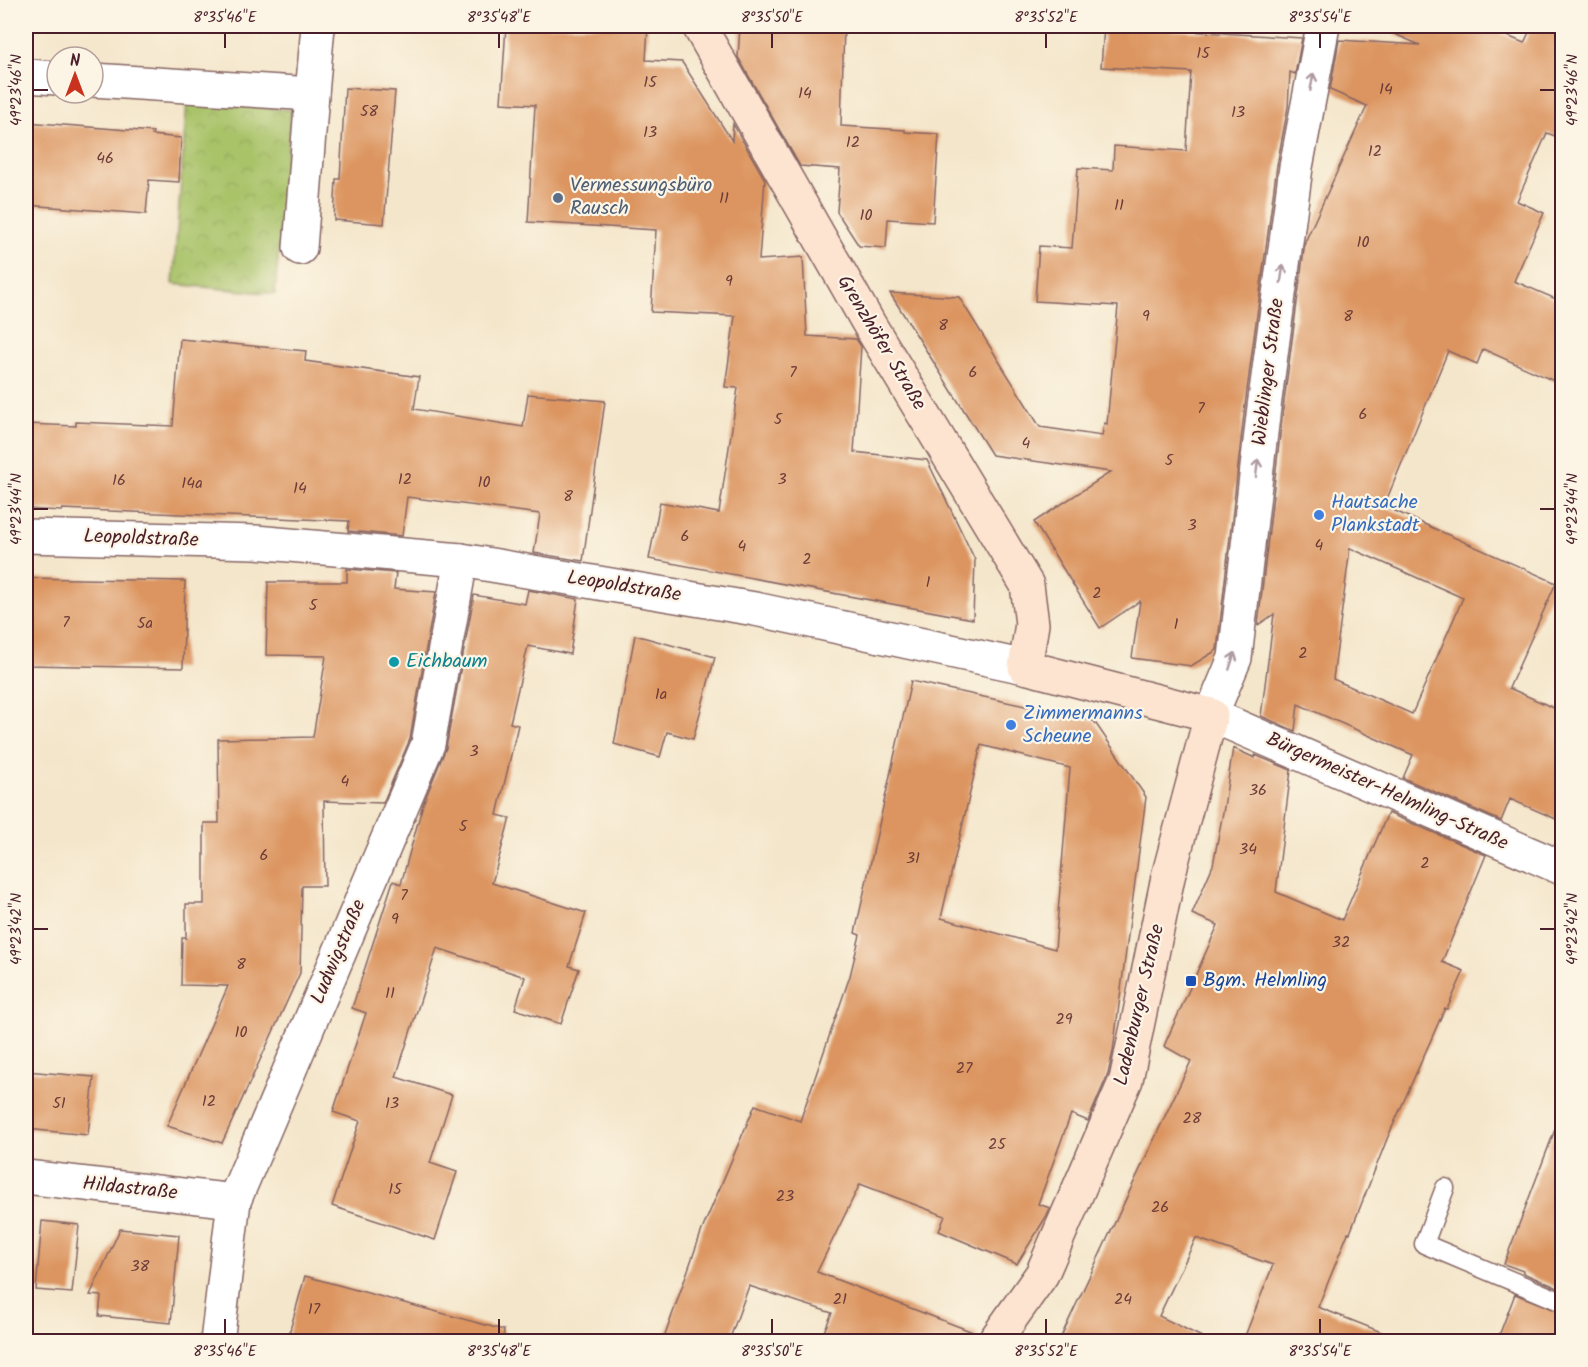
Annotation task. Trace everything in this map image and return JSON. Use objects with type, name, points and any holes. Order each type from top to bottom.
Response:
[{"type":"street","points":[[300,248],[318,26]]},
{"type":"street","name":"Grenzhöfer Straße","points":[[699,26],[869,324],[1027,585],[1032,624],[1025,667]]},
{"type":"street","name":"Wieblinger Straße","points":[[1211,715],[1235,658],[1264,407],[1296,167],[1323,26]]},
{"type":"street","points":[[26,76],[45,77]]},
{"type":"street","points":[[105,81],[312,94]]},
{"type":"street","name":"Leopoldstraße","points":[[26,536],[255,542],[461,560],[755,609],[1025,667],[1211,715]]},
{"type":"street","name":"Ludwigstraße","points":[[217,1341],[234,1201],[428,744],[461,560]]},
{"type":"street","name":"Bürgermeister-Helmling-Straße","points":[[1211,715],[1563,868]]},
{"type":"street","name":"Ladenburger Straße","points":[[994,1341],[1042,1274],[1126,1080],[1168,877],[1211,715]]},
{"type":"street","name":"Hildastraße","points":[[26,1178],[234,1201]]},
{"type":"lane","points":[[1444,1188],[1424,1244],[1563,1302]]},
{"type":"green space","points":[[187,102],[291,110],[275,294],[173,284]]},
{"type":"building","points":[[506,26],[648,26],[646,60],[682,62],[732,141],[733,124],[765,180],[759,260],[803,257],[807,336],[856,339],[861,346],[854,452],[927,460],[975,560],[973,619],[649,559],[660,502],[719,513],[738,388],[725,387],[735,316],[651,312],[656,230],[528,222],[535,105],[501,103]]},
{"type":"building","points":[[740,26],[844,26],[841,126],[939,134],[933,222],[888,219],[886,248],[859,246],[837,212],[840,169],[800,166],[738,57]]},
{"type":"building","points":[[1104,26],[1155,26],[1154,29],[1302,38],[1295,74],[1290,72],[1288,107],[1277,165],[1245,405],[1217,650],[1191,666],[1132,658],[1140,601],[1100,628],[1034,522],[1111,472],[992,455],[890,293],[959,297],[1040,427],[1102,436],[1104,423],[1107,424],[1118,306],[1035,301],[1039,246],[1072,248],[1078,168],[1113,170],[1114,146],[1186,151],[1191,72],[1101,67]]},
{"type":"building","points":[[1376,26],[1484,26],[1524,43],[1532,26],[1563,26],[1563,139],[1547,133],[1517,201],[1544,213],[1514,281],[1563,302],[1563,385],[1483,349],[1477,364],[1448,351],[1384,506],[1556,583],[1509,688],[1563,712],[1563,822],[1510,799],[1501,821],[1403,778],[1413,755],[1298,704],[1295,731],[1261,716],[1274,614],[1258,625],[1305,242],[1367,106],[1330,90],[1339,40],[1420,45]],"holes":[[[1350,548],[1463,598],[1412,714],[1333,679]]]},
{"type":"building","points":[[345,88],[395,91],[384,224],[334,220],[336,179],[340,179]]},
{"type":"building","points":[[26,122],[153,132],[152,135],[181,138],[179,182],[149,180],[146,214],[26,205]]},
{"type":"building","points":[[180,339],[306,351],[305,361],[419,377],[414,409],[523,427],[528,394],[605,401],[583,561],[534,553],[540,514],[407,497],[402,536],[348,531],[349,521],[26,509],[26,424],[76,426],[76,422],[173,426]]},
{"type":"building","points":[[347,569],[396,573],[394,589],[436,592],[410,739],[383,803],[324,801],[325,886],[302,886],[300,973],[222,1143],[167,1126],[228,986],[181,985],[182,938],[186,938],[186,904],[204,904],[204,823],[219,823],[218,739],[313,737],[326,656],[266,655],[268,582],[347,582]]},
{"type":"building","points":[[26,578],[185,581],[183,668],[26,665]]},
{"type":"building","points":[[528,590],[578,599],[570,654],[528,646],[510,723],[518,725],[497,815],[510,818],[492,883],[586,913],[569,966],[579,969],[561,1024],[515,1009],[525,977],[437,948],[396,1077],[452,1095],[430,1163],[457,1172],[435,1240],[332,1206],[360,1121],[333,1112],[366,1013],[352,1008],[393,881],[401,884],[423,804],[446,748],[474,595],[525,604]]},
{"type":"building","points":[[635,635],[715,657],[693,739],[667,732],[660,757],[614,744]]},
{"type":"building","points":[[911,681],[1094,721],[1146,797],[1113,1051],[1108,1074],[1088,1121],[1071,1114],[1038,1204],[1050,1208],[1017,1264],[939,1231],[945,1216],[860,1184],[817,1272],[978,1334],[975,1341],[820,1341],[832,1313],[749,1286],[729,1341],[663,1341],[702,1230],[755,1105],[800,1121],[850,976],[860,935],[855,933]],"holes":[[[981,745],[1070,768],[1055,949],[941,918]]]},
{"type":"building","points":[[1233,748],[1291,770],[1276,892],[1342,920],[1388,813],[1486,855],[1442,962],[1464,971],[1447,1009],[1445,1008],[1387,1139],[1318,1307],[1399,1339],[1399,1341],[1243,1341],[1273,1265],[1196,1238],[1159,1316],[1210,1341],[1059,1341],[1191,1061],[1164,1046],[1218,925],[1192,914],[1213,865]]},
{"type":"building","points":[[26,1071],[94,1077],[88,1135],[26,1129]]},
{"type":"building","points":[[1559,1119],[1563,1120],[1563,1290],[1504,1264]]},
{"type":"building","points":[[42,1221],[79,1225],[72,1293],[36,1290]]},
{"type":"building","points":[[120,1229],[179,1235],[171,1323],[99,1316],[101,1296],[90,1295]]},
{"type":"building","points":[[305,1276],[504,1330],[503,1341],[287,1341]]},
{"type":"building","points":[[1515,1294],[1563,1313],[1563,1341],[1497,1341]]},
{"type":"place","name":"Vermessungsbüro Rausch","points":[[558,198]]},
{"type":"place","name":"Hautsache Plankstadt","points":[[1319,515]]},
{"type":"place","name":"Eichbaum","points":[[394,662]]},
{"type":"place","name":"Zimmermanns Scheune","points":[[1011,725]]},
{"type":"place","name":"Bgm. Helmling","points":[[1191,981]]}]
